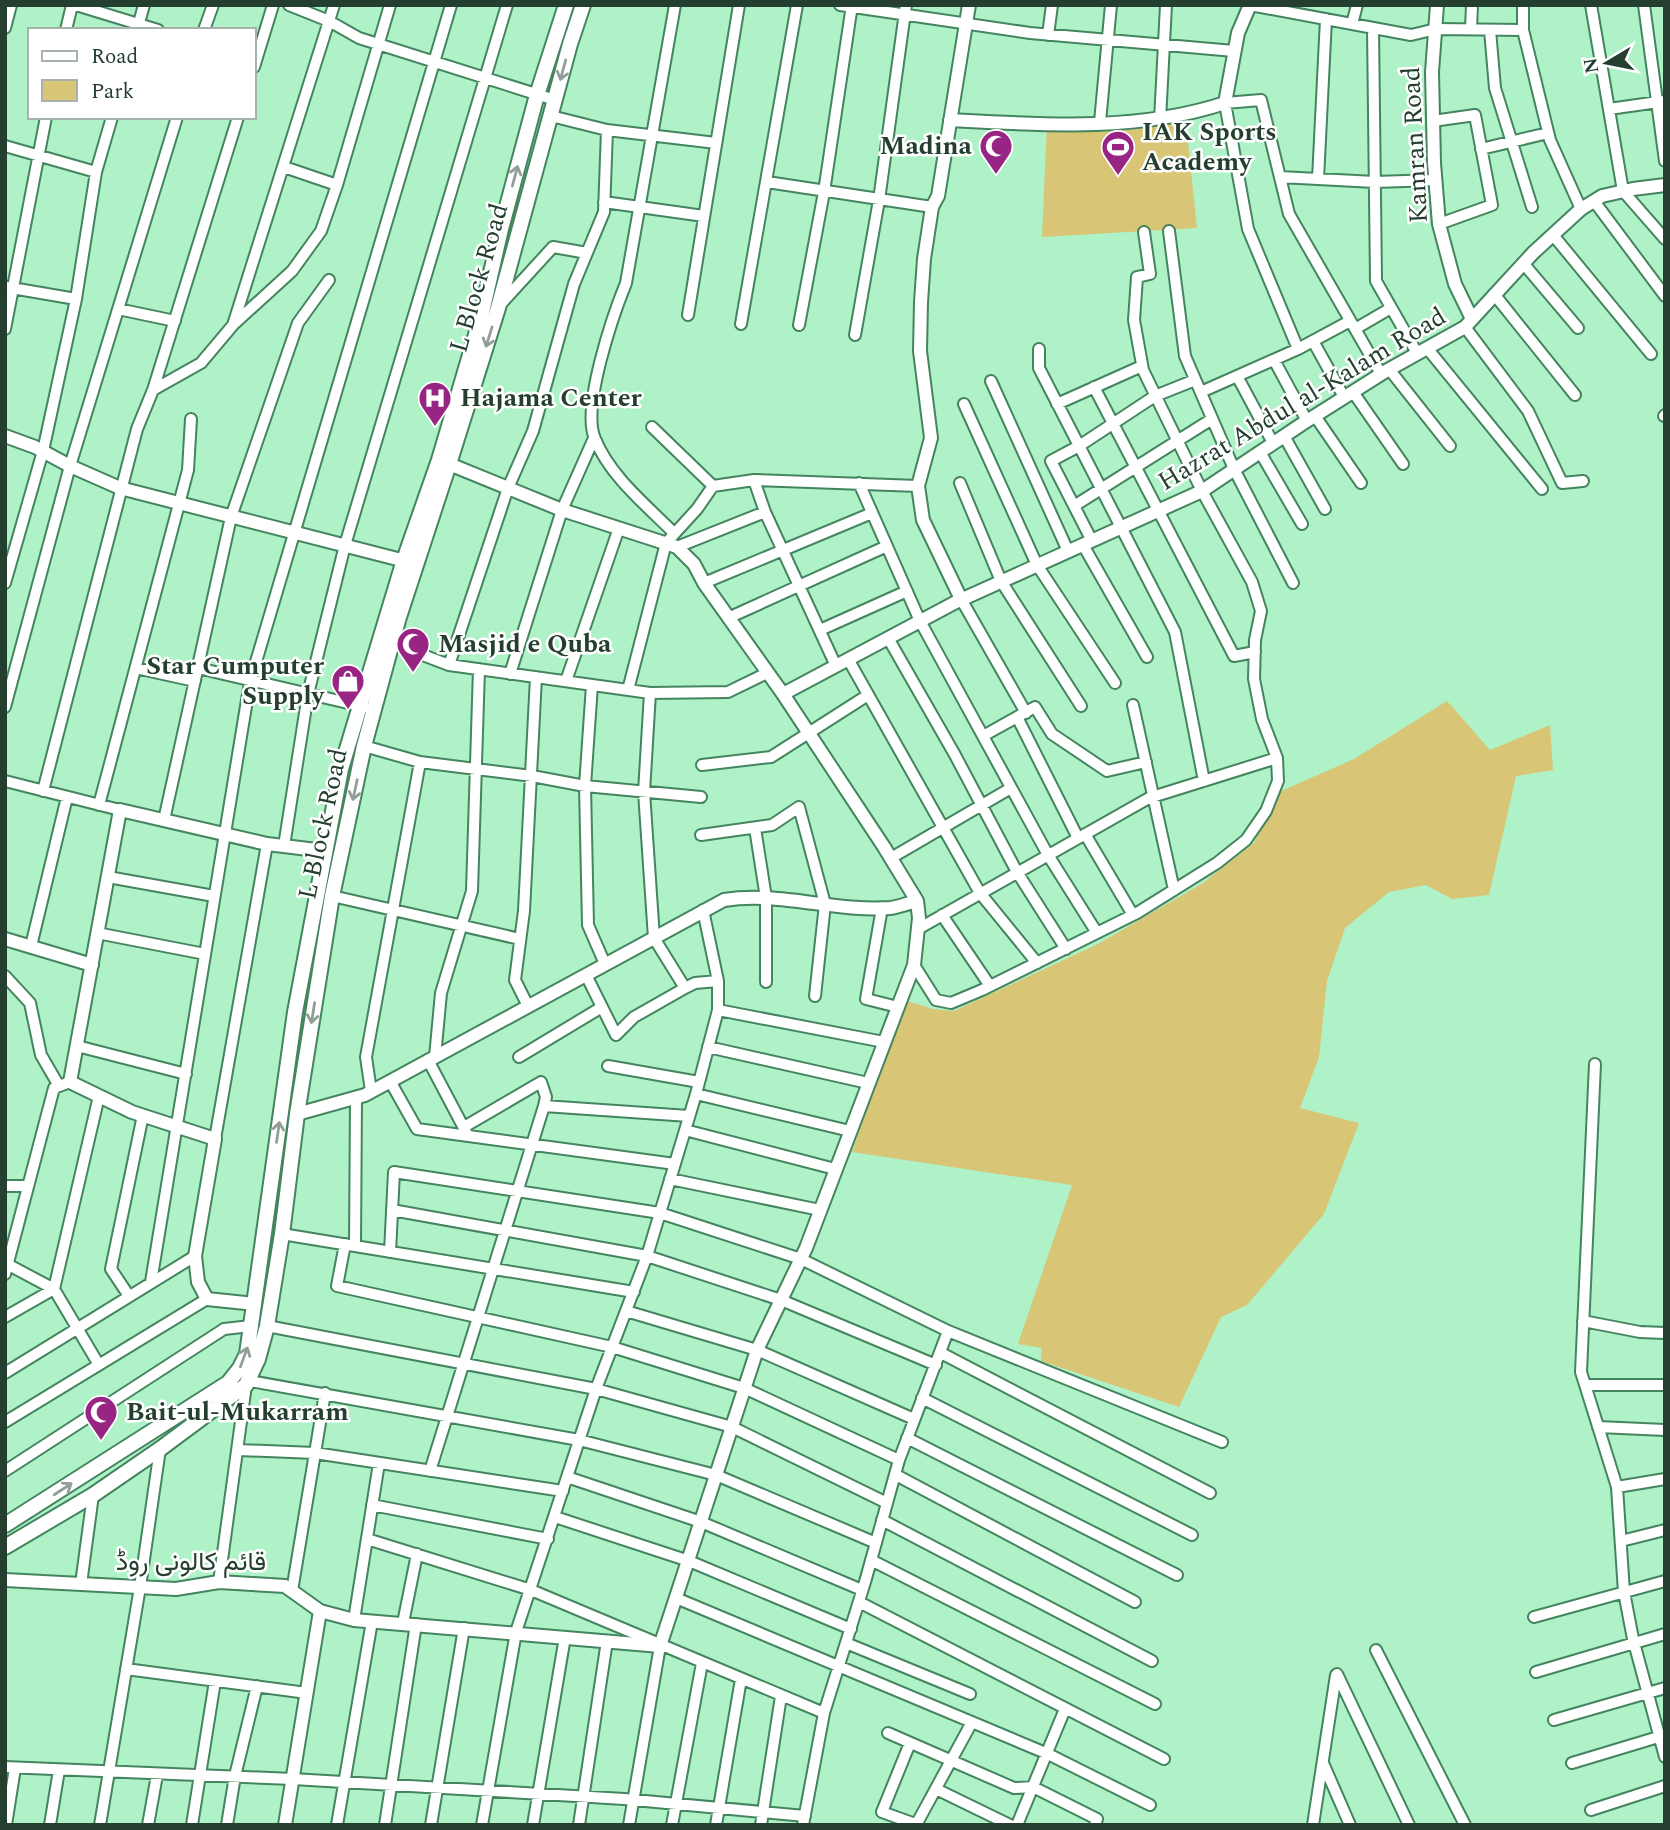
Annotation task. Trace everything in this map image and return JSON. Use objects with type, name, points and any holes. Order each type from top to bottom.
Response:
[{"type":"main road","name":"L Block Road","points":[[5,1525],[228,1383],[247,1354],[295,1012],[341,769],[391,643],[439,460],[480,321],[501,229],[537,95],[566,5]]},
{"type":"main road","name":"L Block Road","points":[[248,1383],[267,1326],[332,896],[365,746],[367,707],[411,562],[449,464],[498,308],[583,5]]},
{"type":"main road","points":[[5,1547],[93,1495],[248,1383]]},
{"type":"street","points":[[5,28],[11,5]]},
{"type":"street","points":[[67,28],[74,5],[104,9],[138,27],[144,5]]},
{"type":"street","points":[[205,28],[214,5]]},
{"type":"street","points":[[256,60],[273,5]]},
{"type":"street","points":[[289,5],[329,21],[359,38],[555,100]]},
{"type":"street","points":[[233,325],[334,5]]},
{"type":"street","points":[[153,390],[201,363],[233,325],[292,271],[321,231],[380,45],[390,5]]},
{"type":"street","points":[[151,1282],[250,682],[450,5]]},
{"type":"street","points":[[284,846],[307,694],[345,545],[507,5]]},
{"type":"street","points":[[629,1825],[660,1646],[757,1349],[801,1259],[898,1007],[914,965],[918,929],[916,901],[891,858],[783,694],[704,583],[694,564],[622,481],[594,438],[590,405],[626,283],[675,5]]},
{"type":"street","points":[[688,315],[739,5]]},
{"type":"street","points":[[741,324],[797,5]]},
{"type":"street","points":[[970,5],[938,196],[932,207],[920,302],[920,351],[931,438],[918,486],[923,520],[1082,836],[1133,915]]},
{"type":"street","points":[[1048,35],[1052,5]]},
{"type":"street","points":[[1100,122],[1111,5]]},
{"type":"street","points":[[1160,120],[1166,5]]},
{"type":"street","points":[[1298,349],[1248,229],[1225,103],[1238,33],[1250,5],[1411,35],[1436,29],[1523,30]]},
{"type":"street","points":[[1352,24],[1357,5]]},
{"type":"street","name":"Kamran Road","points":[[1437,5],[1432,72],[1439,224],[1468,323]]},
{"type":"street","points":[[1471,29],[1472,5]]},
{"type":"street","points":[[1523,5],[1523,30],[1548,132],[1581,209]]},
{"type":"street","points":[[1591,5],[1623,191],[1665,239]]},
{"type":"street","points":[[1644,5],[1661,101],[1665,161]]},
{"type":"street","points":[[799,325],[824,192],[848,6],[905,10],[967,24],[1048,35],[1234,51]]},
{"type":"street","points":[[855,335],[879,200],[905,10]]},
{"type":"street","points":[[1318,179],[1326,19]]},
{"type":"street","points":[[1373,28],[1376,281],[1391,308],[1422,351],[1542,489]]},
{"type":"street","points":[[1490,30],[1495,88],[1532,207]]},
{"type":"street","points":[[950,120],[1047,125],[1160,120],[1225,103],[1261,100],[1289,214],[1353,325],[1385,372],[1450,446]]},
{"type":"street","points":[[1609,109],[1661,101]]},
{"type":"street","points":[[1433,121],[1475,115],[1492,205],[1439,224]]},
{"type":"street","points":[[551,116],[607,130],[716,143]]},
{"type":"street","points":[[5,329],[8,287],[47,119]]},
{"type":"street","points":[[5,583],[43,450],[76,299],[96,173],[111,119]]},
{"type":"street","points":[[5,707],[70,466],[176,119]]},
{"type":"street","points":[[43,790],[137,429],[153,390],[237,119]]},
{"type":"street","points":[[449,665],[508,488],[533,431],[573,284],[604,212],[607,130]]},
{"type":"street","points":[[1481,149],[1548,132]]},
{"type":"street","points":[[5,146],[96,173]]},
{"type":"street","points":[[284,167],[337,185]]},
{"type":"street","points":[[1280,177],[1375,182],[1435,180]]},
{"type":"street","points":[[767,182],[932,207]]},
{"type":"street","name":"Hazrat Abdul al-Kalam Road","points":[[783,694],[961,600],[1202,491],[1348,394],[1468,323],[1523,263],[1581,209],[1602,196],[1665,185]]},
{"type":"street","points":[[1594,201],[1665,296]]},
{"type":"street","points":[[604,202],[704,216]]},
{"type":"street","points":[[1169,231],[1185,356],[1234,469],[1293,583]]},
{"type":"street","points":[[914,965],[936,1000],[951,1003],[1133,915],[1217,863],[1246,840],[1266,811],[1278,781],[1278,758],[1262,719],[1254,679],[1261,611],[1252,582],[1202,491],[1142,366],[1135,320],[1137,276],[1150,274],[1144,232]]},
{"type":"street","points":[[1553,235],[1651,354]]},
{"type":"street","points":[[498,308],[553,247],[587,253]]},
{"type":"street","points":[[1523,263],[1578,328]]},
{"type":"street","points":[[164,820],[231,517],[298,323],[329,280]]},
{"type":"street","points":[[8,287],[76,299]]},
{"type":"street","points":[[1494,294],[1575,395]]},
{"type":"street","points":[[1201,393],[1391,308]]},
{"type":"street","points":[[118,309],[175,321]]},
{"type":"street","points":[[1468,323],[1528,411],[1562,483],[1583,481]]},
{"type":"street","points":[[1313,341],[1348,394],[1403,464]]},
{"type":"street","points":[[1040,349],[1038,368],[1175,632],[1203,781]]},
{"type":"street","points":[[1274,360],[1311,418],[1360,483]]},
{"type":"street","points":[[1057,404],[1142,366]]},
{"type":"street","points":[[1237,376],[1273,443]]},
{"type":"street","points":[[1147,657],[1088,543],[1074,506],[1051,461],[1079,446],[1155,396],[1195,380]]},
{"type":"street","points":[[991,381],[1068,551]]},
{"type":"street","points":[[1094,387],[1234,656],[1255,652]]},
{"type":"street","points":[[964,404],[1037,565],[1115,683]]},
{"type":"street","points":[[99,805],[180,504],[188,470],[191,419]]},
{"type":"street","points":[[1074,506],[1212,419]]},
{"type":"street","points":[[652,427],[713,486]]},
{"type":"street","points":[[5,436],[43,450],[70,466],[120,488],[411,562]]},
{"type":"street","points":[[1284,436],[1325,509]]},
{"type":"street","points":[[510,674],[562,510],[594,438]]},
{"type":"street","points":[[1260,452],[1301,524]]},
{"type":"street","points":[[449,464],[562,510],[672,541],[765,512]]},
{"type":"street","points":[[628,690],[672,541],[713,486],[754,480],[918,486]]},
{"type":"street","points":[[754,480],[765,512],[836,666]]},
{"type":"street","points":[[859,483],[920,621],[1048,855],[1097,933]]},
{"type":"street","points":[[960,483],[1000,582],[1081,706]]},
{"type":"street","points":[[704,583],[872,513]]},
{"type":"street","points":[[566,681],[619,528]]},
{"type":"street","points":[[728,618],[887,546]]},
{"type":"street","points":[[820,631],[907,591]]},
{"type":"street","points":[[888,638],[1017,873],[1066,948]]},
{"type":"street","points":[[391,643],[449,665],[650,693],[728,692],[767,673]]},
{"type":"street","points":[[848,659],[980,893],[1037,962]]},
{"type":"street","points":[[136,668],[195,681]]},
{"type":"street","points":[[198,668],[367,707]]},
{"type":"street","points":[[466,1132],[431,1058],[441,993],[472,891],[479,669]]},
{"type":"street","points":[[527,1006],[515,980],[524,911],[536,677]]},
{"type":"street","points":[[592,685],[585,786],[588,925],[606,964]]},
{"type":"street","points":[[650,693],[644,792],[654,938],[685,988]]},
{"type":"street","points":[[702,765],[771,757],[868,695]]},
{"type":"street","points":[[1133,705],[1174,890]]},
{"type":"street","points":[[983,736],[1035,708],[1052,734],[1107,771],[1146,762]]},
{"type":"street","points":[[365,746],[421,762],[532,776],[585,786],[701,797]]},
{"type":"street","points":[[918,929],[1154,797],[1278,758]]},
{"type":"street","points":[[371,1091],[366,1057],[421,762]]},
{"type":"street","points":[[5,794],[7,781],[267,844],[325,851]]},
{"type":"street","points":[[891,858],[1011,788]]},
{"type":"street","points":[[31,947],[67,797]]},
{"type":"street","points":[[701,835],[772,825],[799,807],[825,904],[815,996]]},
{"type":"street","points":[[65,1084],[77,1046],[120,810]]},
{"type":"street","points":[[755,828],[766,898],[766,982]]},
{"type":"street","points":[[206,1299],[198,1282],[195,1256],[267,844]]},
{"type":"street","points":[[108,877],[214,896]]},
{"type":"street","points":[[332,896],[520,939]]},
{"type":"street","points":[[297,1114],[371,1091],[724,900],[749,896],[882,908],[916,901]]},
{"type":"street","points":[[882,908],[866,999],[898,1007]]},
{"type":"street","points":[[482,1825],[516,1632],[596,1389],[647,1256],[696,1094],[718,1010],[718,981],[704,911]]},
{"type":"street","points":[[942,915],[990,986]]},
{"type":"street","points":[[97,933],[205,954]]},
{"type":"street","points":[[5,939],[92,965]]},
{"type":"street","points":[[586,975],[616,1035],[634,1017],[685,988],[695,983],[718,981]]},
{"type":"street","points":[[5,976],[30,1003],[41,1055],[65,1084],[143,1115],[215,1139]]},
{"type":"street","points":[[519,1057],[602,1007]]},
{"type":"street","points":[[718,1010],[884,1042]]},
{"type":"street","points":[[77,1046],[186,1074]]},
{"type":"street","points":[[708,1047],[868,1083]]},
{"type":"street","points":[[1595,1064],[1581,1371],[1617,1487],[1624,1592],[1634,1643],[1647,1693],[1662,1735],[1665,1757]]},
{"type":"street","points":[[608,1066],[699,1082]]},
{"type":"street","points":[[390,1081],[416,1129],[466,1132],[675,1164]]},
{"type":"street","points":[[430,1471],[544,1106],[546,1097],[541,1082],[466,1132]]},
{"type":"street","points":[[65,1084],[54,1088],[6,1267],[54,1289],[99,1365]]},
{"type":"street","points":[[696,1094],[850,1131]]},
{"type":"street","points":[[5,1317],[54,1289],[99,1096]]},
{"type":"street","points":[[356,1097],[350,1245],[337,1286],[612,1347],[744,1388],[899,1460]]},
{"type":"street","points":[[544,1106],[689,1116]]},
{"type":"street","points":[[129,1296],[111,1269],[143,1115]]},
{"type":"street","points":[[685,1130],[835,1169]]},
{"type":"street","points":[[390,1252],[394,1172],[660,1213],[801,1259],[948,1331],[1222,1442]]},
{"type":"street","points":[[670,1179],[820,1210]]},
{"type":"street","points":[[5,1186],[29,1186]]},
{"type":"street","points":[[392,1210],[647,1256],[781,1300],[936,1365]]},
{"type":"street","points":[[282,1234],[634,1292]]},
{"type":"street","points":[[5,1373],[195,1256]]},
{"type":"street","points":[[5,1422],[206,1299],[255,1304]]},
{"type":"street","points":[[626,1311],[757,1349],[914,1419]]},
{"type":"street","points":[[1583,1321],[1640,1332],[1665,1333]]},
{"type":"street","points":[[5,1471],[225,1329],[251,1326]]},
{"type":"street","points":[[267,1326],[596,1389],[732,1427],[887,1503]]},
{"type":"street","points":[[6,1825],[10,1768],[293,1779],[634,1800],[763,1812],[804,1820],[824,1713],[861,1596],[899,1460],[948,1331]]},
{"type":"street","points":[[941,1353],[1210,1493]]},
{"type":"street","points":[[219,1582],[248,1383],[447,1415],[579,1440],[716,1475],[876,1543]]},
{"type":"street","points":[[1585,1385],[1665,1385]]},
{"type":"street","points":[[292,1591],[325,1394]]},
{"type":"street","points":[[922,1398],[1192,1535]]},
{"type":"street","points":[[1598,1427],[1665,1430]]},
{"type":"street","points":[[907,1437],[1177,1575]]},
{"type":"street","points":[[100,1825],[160,1449]]},
{"type":"street","points":[[239,1450],[315,1453],[563,1491]]},
{"type":"street","points":[[354,1620],[379,1463]]},
{"type":"street","points":[[896,1475],[1135,1602]]},
{"type":"street","points":[[567,1477],[701,1522],[861,1596],[1065,1709],[1164,1759]]},
{"type":"street","points":[[1617,1487],[1665,1479]]},
{"type":"street","points":[[81,1584],[93,1495]]},
{"type":"street","points":[[372,1505],[548,1539]]},
{"type":"street","points":[[555,1517],[689,1561],[850,1629]]},
{"type":"street","points":[[882,1520],[1152,1661]]},
{"type":"street","points":[[1621,1541],[1665,1530]]},
{"type":"street","points":[[367,1539],[531,1590],[824,1713]]},
{"type":"street","points":[[385,1825],[417,1554]]},
{"type":"street","points":[[871,1560],[1155,1704]]},
{"type":"street","name":"قائم کالونی روڈ","points":[[5,1580],[176,1588],[219,1582],[285,1586],[320,1611]]},
{"type":"street","points":[[1534,1617],[1665,1581]]},
{"type":"street","points":[[676,1598],[1048,1754],[1150,1805]]},
{"type":"street","points":[[285,1825],[320,1611],[354,1620],[660,1646]]},
{"type":"street","points":[[337,1825],[372,1621]]},
{"type":"street","points":[[431,1825],[464,1628]]},
{"type":"street","points":[[1536,1672],[1665,1634]]},
{"type":"street","points":[[533,1825],[565,1637]]},
{"type":"street","points":[[579,1825],[607,1641]]},
{"type":"street","points":[[846,1643],[970,1694]]},
{"type":"street","points":[[1376,1650],[1465,1825]]},
{"type":"street","points":[[672,1825],[702,1663]]},
{"type":"street","points":[[126,1669],[307,1693]]},
{"type":"street","points":[[1313,1825],[1336,1674],[1409,1825]]},
{"type":"street","points":[[716,1825],[741,1679]]},
{"type":"street","points":[[192,1825],[215,1681]]},
{"type":"street","points":[[227,1825],[234,1776],[257,1686]]},
{"type":"street","points":[[1554,1720],[1665,1688]]},
{"type":"street","points":[[761,1825],[781,1696]]},
{"type":"street","points":[[1017,1825],[1065,1709]]},
{"type":"street","points":[[910,1743],[882,1812],[917,1824],[972,1722]]},
{"type":"street","points":[[888,1733],[1014,1788],[1033,1787],[1097,1819],[1095,1825]]},
{"type":"street","points":[[1572,1763],[1662,1735]]},
{"type":"street","points":[[1323,1762],[1350,1825]]},
{"type":"street","points":[[50,1825],[59,1770]]},
{"type":"street","points":[[148,1825],[157,1774]]},
{"type":"street","points":[[1591,1810],[1665,1786]]},
{"type":"street","points":[[936,1789],[1010,1825]]},
{"type":"green space","name":"IAK Sports Academy","points":[[1185,114],[1197,228],[1042,237],[1047,125]]},
{"type":"green space","points":[[1447,701],[1490,750],[1550,725],[1553,770],[1516,776],[1489,895],[1452,899],[1426,885],[1389,892],[1345,928],[1327,981],[1319,1057],[1300,1108],[1359,1123],[1324,1214],[1247,1305],[1221,1317],[1179,1407],[1041,1361],[1042,1348],[1018,1344],[1072,1185],[852,1152],[904,1000],[933,1009],[954,1011],[1098,944],[1203,883],[1254,843],[1279,792],[1354,759]]},
{"type":"place","name":"Madina","points":[[996,176]]},
{"type":"place","name":"IAK Sports Academy","points":[[1118,177]]},
{"type":"place","name":"Hajama Center","points":[[435,428]]},
{"type":"place","name":"Masjid e Quba","points":[[413,674]]},
{"type":"place","name":"Star Cumputer Supply","points":[[348,711]]},
{"type":"place","name":"Bait-ul-Mukarram","points":[[101,1442]]}]
